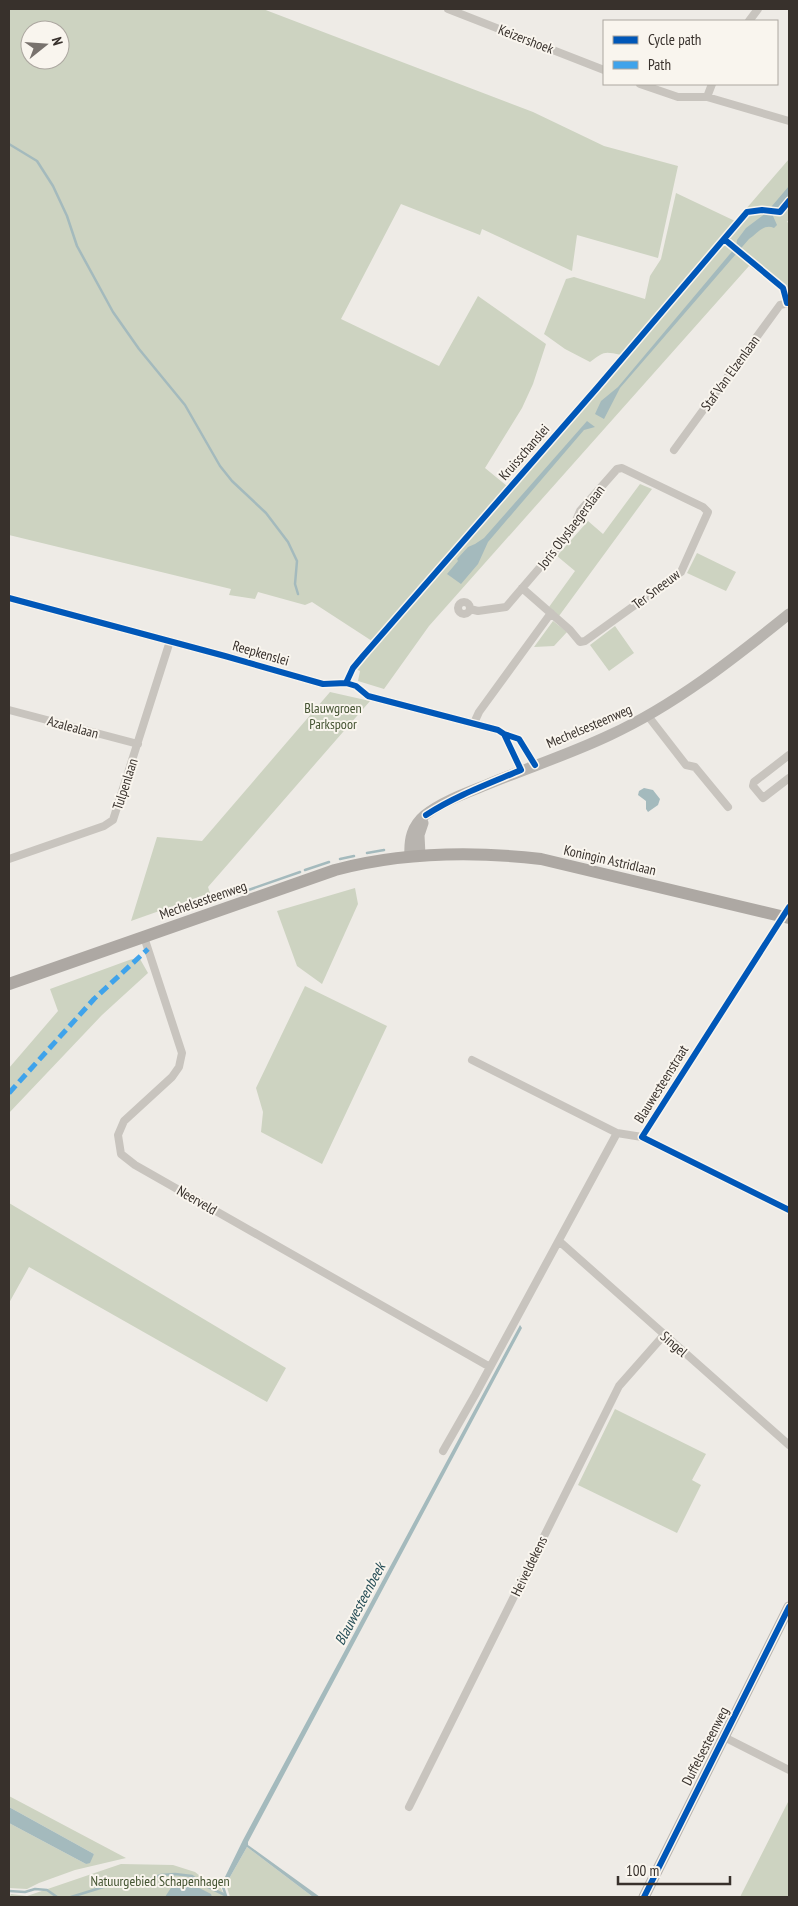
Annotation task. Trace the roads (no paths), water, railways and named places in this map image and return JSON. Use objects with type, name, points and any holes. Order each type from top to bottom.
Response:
[{"type":"main road","name":"Koningin Astridlaan","points":[[415,856],[462,853],[541,859],[787,914]]},
{"type":"main road","name":"Mechelsesteenweg","points":[[9,984],[335,870],[370,862],[415,856]]},
{"type":"street","name":"Keizershoek","points":[[448,9],[603,70]]},
{"type":"street","points":[[751,20],[758,9]]},
{"type":"street","points":[[643,85],[678,97],[707,97],[789,121]]},
{"type":"street","points":[[707,97],[712,85]]},
{"type":"street","name":"Kruisschanslei","points":[[346,683],[353,668],[363,656],[724,239]]},
{"type":"street","name":"Staf Van Elzenlaan","points":[[674,450],[780,304],[789,304]]},
{"type":"street","name":"Joris Olyslaegerslaan","points":[[470,609],[478,611],[503,609],[572,530],[580,511],[617,468],[622,468],[676,494]]},
{"type":"street","name":"Ter Sneeuw","points":[[522,588],[552,613],[578,640],[584,642],[680,573],[708,512],[703,507],[676,494]]},
{"type":"street","name":"Reepkenslei","points":[[9,598],[323,684],[346,683]]},
{"type":"street","points":[[474,723],[479,712],[552,613]]},
{"type":"street","name":"Mechelsesteenweg","points":[[415,856],[412,833],[416,825],[432,811],[470,791],[609,736],[648,716],[686,692],[789,614]]},
{"type":"street","name":"Tulpenlaan","points":[[9,859],[110,823],[115,816],[170,641]]},
{"type":"street","points":[[346,683],[356,686],[368,696],[474,723],[519,739],[535,765]]},
{"type":"street","name":"Azalealaan","points":[[9,710],[138,744]]},
{"type":"street","name":"Mechelsesteenweg","points":[[648,716],[686,765],[695,768],[728,807]]},
{"type":"street","points":[[504,734],[521,770]]},
{"type":"street","points":[[789,755],[754,782],[753,786],[763,798],[789,778]]},
{"type":"street","name":"Blauwesteenstraat","points":[[642,1137],[787,914]]},
{"type":"street","name":"Neerveld","points":[[144,937],[182,1053],[180,1067],[172,1077],[124,1121],[118,1135],[121,1154],[135,1165],[490,1367]]},
{"type":"street","name":"Blauwesteenstraat","points":[[472,1060],[617,1133],[642,1137],[789,1210]]},
{"type":"street","name":"Blauwesteenstraat","points":[[443,1451],[617,1133]]},
{"type":"street","name":"Singel","points":[[559,1242],[789,1446]]},
{"type":"street","name":"Heiveldekens","points":[[409,1807],[619,1386],[664,1334]]},
{"type":"street","name":"Duffelsesteenweg","points":[[644,1897],[789,1606]]},
{"type":"street","name":"Duffelsesteenweg","points":[[724,1737],[789,1770]]},
{"type":"waterway","points":[[9,144],[37,161],[53,186],[67,216],[77,246],[113,312],[139,349],[185,405],[220,466],[232,481],[266,513],[288,542],[297,561],[295,584],[298,594]]},
{"type":"waterway","points":[[367,853],[384,850]]},
{"type":"waterway","points":[[340,859],[354,856]]},
{"type":"waterway","points":[[305,870],[329,862]]},
{"type":"waterway","points":[[234,895],[300,872]]},
{"type":"waterway","points":[[71,1897],[126,1880],[144,1882],[161,1875],[175,1874],[192,1876],[204,1885],[225,1895]]},
{"type":"waterway","name":"Blauwesteenbeek","points":[[226,1880],[223,1887],[226,1896]]},
{"type":"waterway","points":[[9,1891],[47,1890],[57,1897]]},
{"type":"park label","name":"Blauwgroen Parkspoor","points":[[333,716]]},
{"type":"park label","name":"Natuurgebied Schapenhagen","points":[[160,1881]]}]
